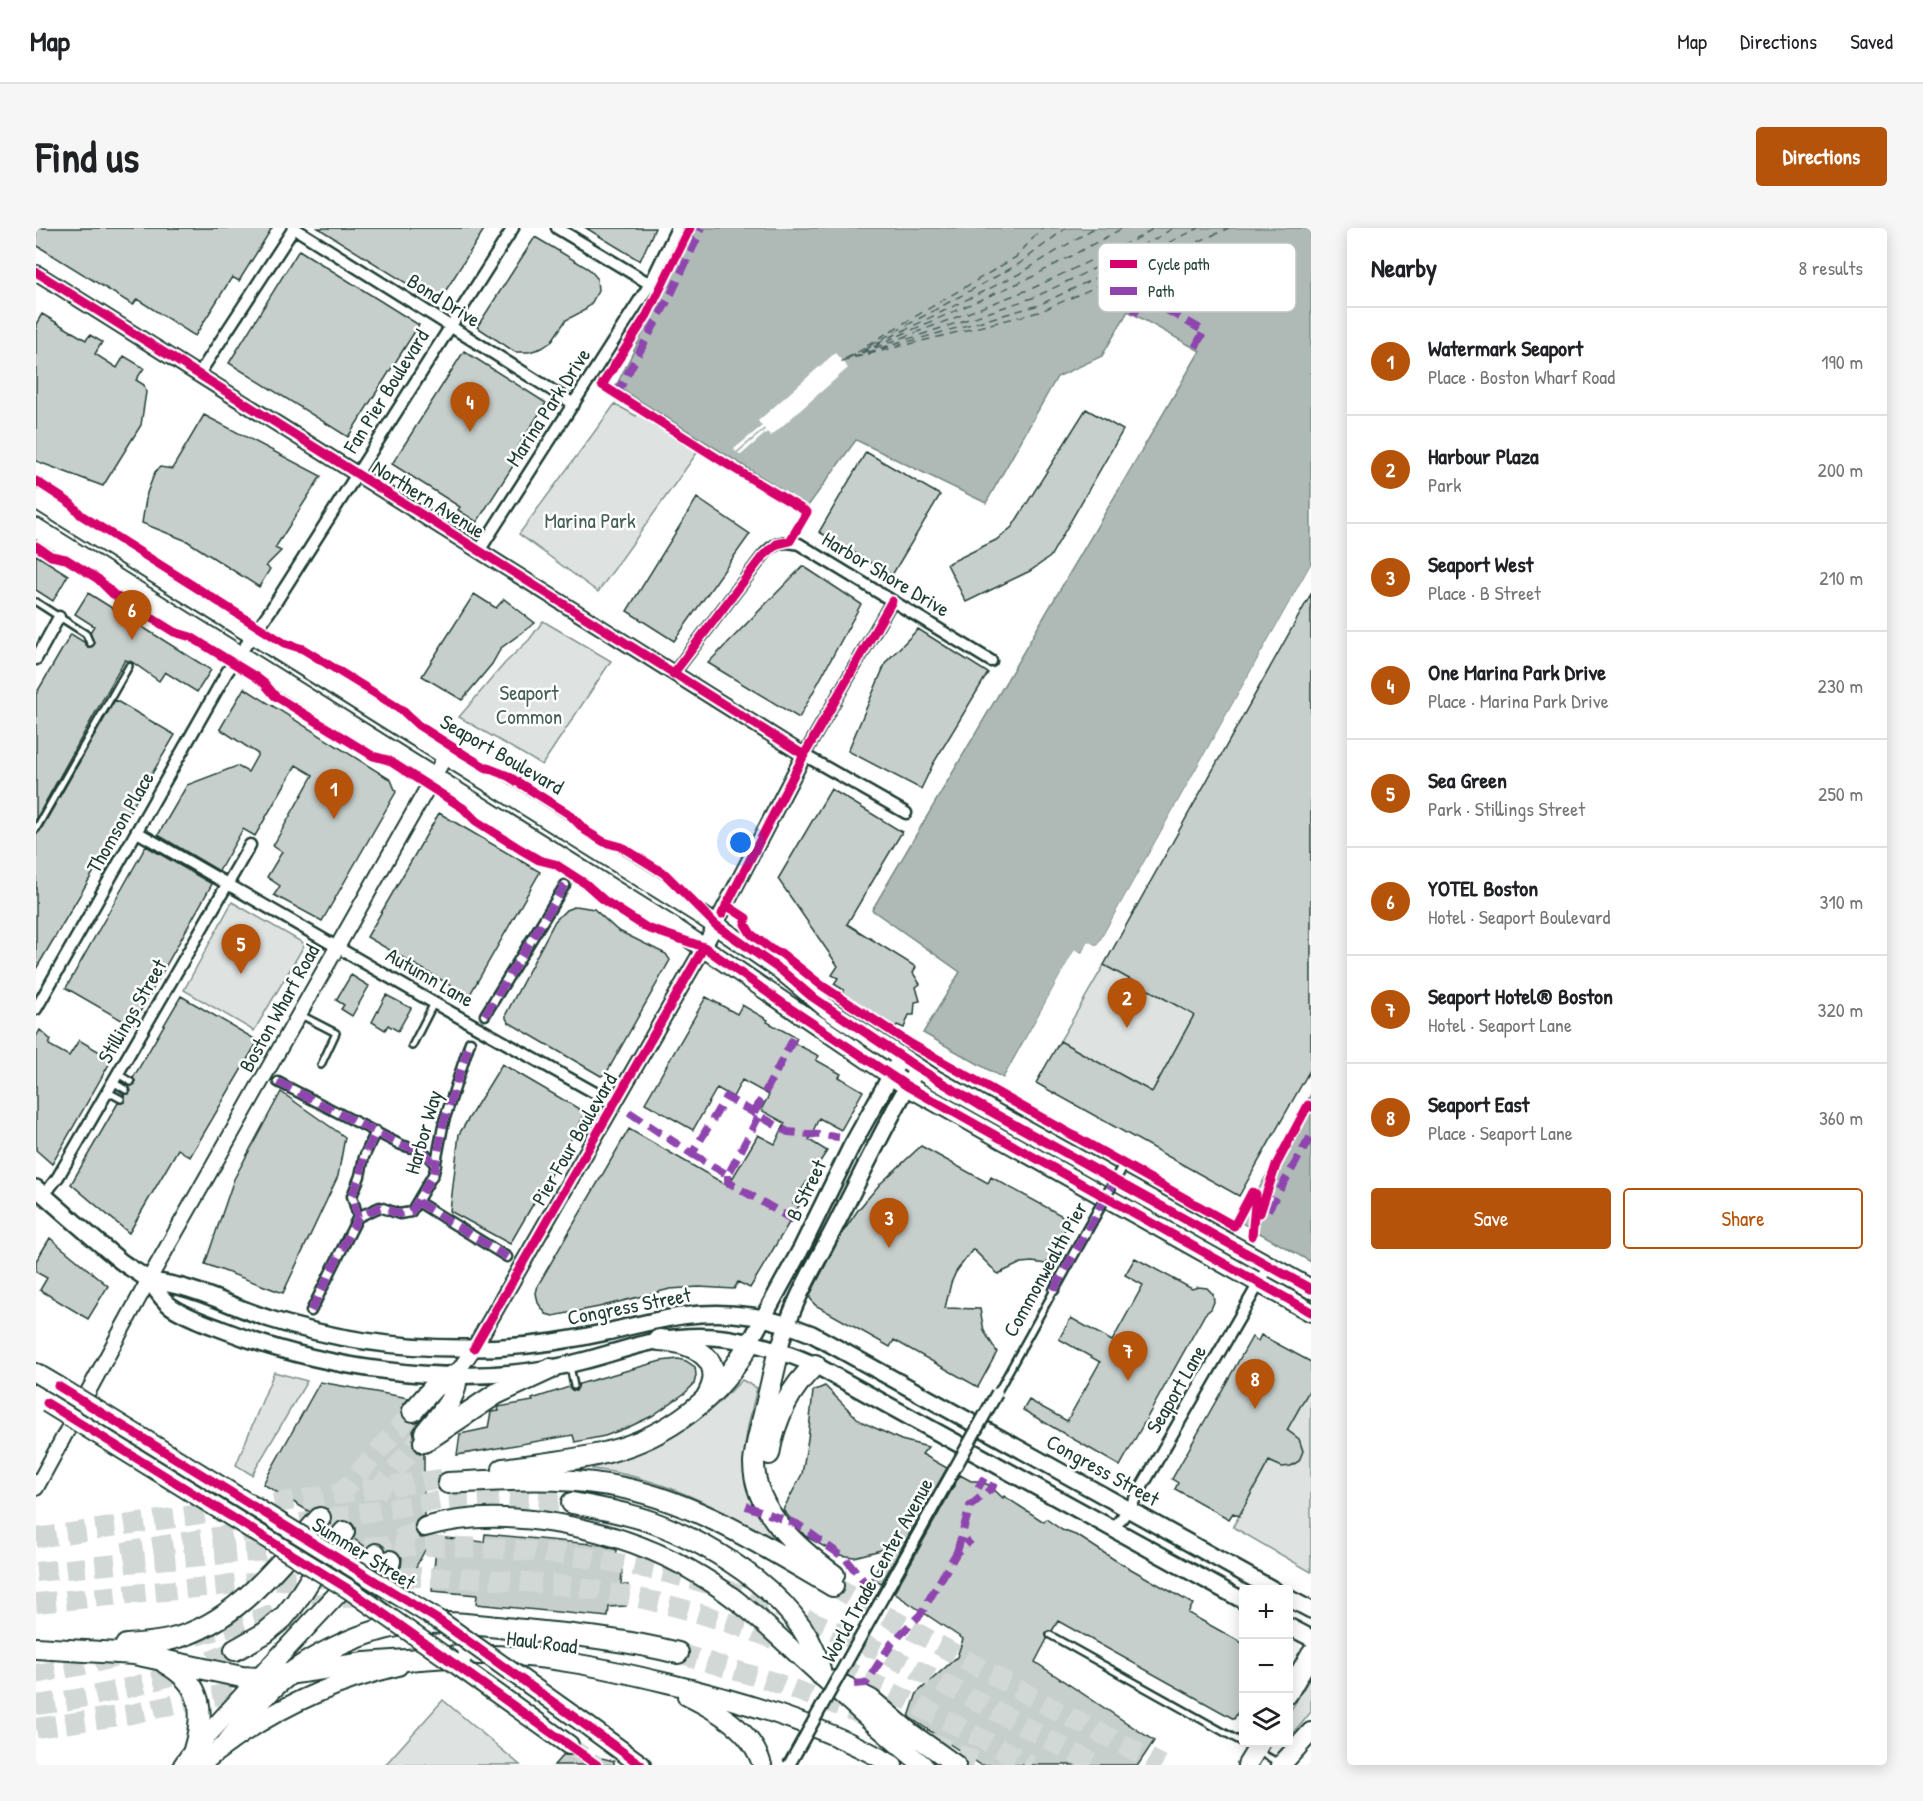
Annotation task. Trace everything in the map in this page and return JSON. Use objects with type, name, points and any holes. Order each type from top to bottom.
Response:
[{"type":"highway","points":[[659,1340],[687,1345],[697,1349],[707,1358],[712,1365],[714,1378],[712,1388],[704,1402]]},
{"type":"highway","points":[[750,1342],[732,1372],[704,1402],[664,1429],[617,1450],[447,1480],[562,1480],[640,1491],[713,1520],[835,1582],[772,1516],[758,1486],[755,1467],[756,1450],[779,1350]]},
{"type":"highway","points":[[788,1535],[775,1515],[770,1501],[768,1456],[775,1428],[785,1403],[798,1382],[815,1365]]},
{"type":"highway","points":[[456,1374],[456,1388],[451,1399],[423,1438],[496,1394],[550,1368]]},
{"type":"highway","points":[[413,1411],[434,1387],[456,1374]]},
{"type":"highway","points":[[572,1503],[654,1522],[692,1540],[736,1566],[780,1602],[801,1625],[815,1653],[821,1675]]},
{"type":"highway","points":[[36,1648],[156,1642],[172,1639],[204,1627],[229,1611],[257,1587],[320,1518]]},
{"type":"highway","points":[[235,1650],[265,1633],[283,1618],[296,1602],[326,1554],[344,1532]]},
{"type":"highway","points":[[383,1557],[391,1600],[408,1615],[435,1623]]},
{"type":"highway","points":[[228,1742],[262,1699],[290,1674],[322,1654],[351,1641],[403,1625],[435,1623],[588,1636],[678,1653]]},
{"type":"highway","points":[[36,1648],[82,1649],[149,1656],[242,1677],[259,1678],[365,1663],[462,1656]]},
{"type":"highway","points":[[149,1656],[179,1672],[189,1683],[196,1696],[201,1715],[193,1760]]},
{"type":"main road","name":"Seaport Boulevard","points":[[36,499],[716,925],[782,971],[811,996],[918,1068],[1009,1122],[1311,1289]]},
{"type":"main road","points":[[36,528],[704,947],[908,1086],[1311,1312]]},
{"type":"main road","name":"B Street","points":[[750,1342],[805,1242],[847,1155],[901,1057]]},
{"type":"main road","name":"B Street","points":[[779,1350],[799,1292],[918,1068]]},
{"type":"main road","name":"Congress Street","points":[[40,1192],[126,1266],[148,1281],[162,1299],[180,1312],[255,1341],[304,1355],[399,1371],[456,1374],[550,1368],[659,1340],[711,1336],[750,1342],[779,1350],[815,1365],[1239,1598]]},
{"type":"main road","name":"Congress Street","points":[[148,1281],[186,1287],[272,1319],[340,1337],[399,1345],[474,1348],[522,1346],[606,1332],[654,1320],[697,1314],[735,1314],[787,1324],[820,1338],[1265,1585]]},
{"type":"main road","points":[[570,1364],[569,1355],[573,1348],[594,1341],[606,1332]]},
{"type":"main road","name":"Summer Street","points":[[36,1372],[440,1622],[641,1765]]},
{"type":"main road","name":"Summer Street","points":[[41,1400],[350,1590],[569,1745]]},
{"type":"main road","points":[[425,1527],[460,1519],[516,1518],[580,1528],[631,1542],[676,1562],[723,1590],[752,1613],[923,1765]]},
{"type":"main road","points":[[193,1760],[259,1678],[383,1557]]},
{"type":"main road","points":[[1293,1601],[1311,1610]]},
{"type":"main road","points":[[1293,1629],[1311,1638]]},
{"type":"main road","points":[[1289,1693],[1311,1653]]},
{"type":"main road","name":"Haul Road","points":[[193,1760],[228,1742],[279,1710],[326,1688],[399,1666],[462,1656],[501,1655],[544,1659],[644,1678],[748,1705],[810,1726],[893,1765]]},
{"type":"main road","points":[[810,1726],[819,1704],[822,1689],[821,1675]]},
{"type":"main road","points":[[821,1675],[871,1699],[911,1733],[957,1765]]},
{"type":"main road","points":[[644,1678],[684,1694],[723,1716],[746,1736],[759,1755],[762,1765]]},
{"type":"main road","points":[[1282,1765],[1311,1732]]},
{"type":"street","name":"Bond Drive","points":[[294,228],[574,404]]},
{"type":"street","points":[[199,374],[294,228]]},
{"type":"street","name":"Fan Pier Boulevard","points":[[238,655],[272,608],[513,228]]},
{"type":"street","points":[[557,228],[650,284]]},
{"type":"street","name":"Marina Park Drive","points":[[479,551],[650,284],[677,228]]},
{"type":"street","name":"Northern Avenue","points":[[36,273],[673,674],[804,755],[906,813]]},
{"type":"street","name":"Harbor Shore Drive","points":[[673,674],[765,554],[780,542],[788,541],[799,544],[991,661]]},
{"type":"street","name":"Pier Four Boulevard","points":[[456,1374],[474,1348],[704,947],[804,755],[892,601]]},
{"type":"street","points":[[36,658],[59,617]]},
{"type":"street","name":"Thomson Place","points":[[36,1009],[238,655]]},
{"type":"street","name":"Boston Wharf Road","points":[[36,1488],[148,1281],[446,755]]},
{"type":"street","name":"Autumn Lane","points":[[137,832],[615,1104]]},
{"type":"street","name":"Stillings Street","points":[[40,1192],[58,1177],[250,845]]},
{"type":"street","points":[[484,1015],[565,885]]},
{"type":"street","name":"Harbor Way","points":[[358,1217],[380,1207],[399,1214],[411,1212],[418,1202],[434,1173],[444,1121],[470,1042]]},
{"type":"street","points":[[278,1082],[401,1145],[423,1151],[436,1165]]},
{"type":"street","points":[[311,1311],[358,1217],[351,1196],[360,1176],[364,1157],[376,1131]]},
{"type":"street","name":"Commonwealth Pier","points":[[1054,1290],[1125,1162]]},
{"type":"street","points":[[418,1202],[507,1257]]},
{"type":"street","name":"Seaport Lane","points":[[1113,1529],[1129,1509],[1269,1266]]},
{"type":"street","name":"World Trade Center Avenue","points":[[788,1765],[997,1392]]},
{"type":"lane","points":[[36,602],[86,634],[90,643]]},
{"type":"lane","points":[[36,829],[129,666]]},
{"type":"lane","points":[[412,1046],[434,1003]]},
{"type":"lane","points":[[299,1014],[336,1033],[321,1065]]},
{"type":"lane","points":[[113,1083],[131,1082]]},
{"type":"lane","points":[[113,1083],[126,1090]]},
{"type":"lane","points":[[113,1083],[120,1100]]},
{"type":"lane","name":"Commonwealth Pier","points":[[997,1392],[1054,1290]]},
{"type":"lane","points":[[570,1364],[574,1386]]},
{"type":"lane","points":[[1050,1635],[1255,1753],[1282,1765]]},
{"type":"lane","points":[[788,1765],[810,1726]]},
{"type":"green space","name":"Marina Park","points":[[615,404],[636,416],[639,412],[699,450],[598,592],[519,534]]},
{"type":"green space","name":"Seaport Common","points":[[543,621],[611,661],[542,765],[459,717],[505,663],[529,640]]},
{"type":"green space","points":[[232,902],[305,944],[254,1031],[184,990]]},
{"type":"green space","points":[[1104,965],[1194,1015],[1152,1092],[1060,1041]]},
{"type":"green space","points":[[274,1372],[307,1381],[252,1475],[236,1465]]},
{"type":"green space","points":[[742,1380],[757,1388],[745,1447],[746,1483],[752,1501],[761,1518],[775,1536],[774,1538],[686,1494],[641,1478],[592,1469],[636,1454],[674,1436],[708,1411]]},
{"type":"green space","points":[[1311,1387],[1311,1572],[1233,1527],[1269,1461],[1289,1466],[1299,1458],[1299,1444],[1287,1430]]},
{"type":"green space","points":[[1311,1676],[1311,1712],[1293,1734],[1293,1706]]},
{"type":"green space","points":[[443,1700],[520,1765],[385,1765]]},
{"type":"shaded area","points":[[696,228],[1311,228],[1311,564],[1097,946],[1088,942],[1082,953],[1075,950],[1003,1078],[923,1033],[960,972],[872,910],[1200,351],[1130,312],[1296,312],[1296,243],[1098,243],[1098,312],[1127,312],[1102,356],[1057,377],[986,503],[856,440],[808,506],[616,386]]},
{"type":"shaded area","points":[[1311,1094],[1311,1262],[1240,1222]]},
{"type":"pier","points":[[835,353],[848,368],[771,436],[767,432],[741,455],[738,453],[765,430],[764,428],[736,452],[734,449],[762,426],[758,421]]},
{"type":"pier","points":[[1311,564],[1311,571],[1100,948],[1089,945],[1083,955],[1076,953],[1006,1080],[1002,1081],[1075,949],[1082,953],[1088,941],[1097,946]]},
{"type":"pier","points":[[1311,1091],[1240,1222],[1238,1221],[1308,1093]]},
{"type":"building","points":[[36,228],[272,228],[239,281],[232,277],[195,336],[137,299],[133,305],[36,245]]},
{"type":"building","points":[[318,228],[485,228],[438,303]]},
{"type":"building","points":[[586,228],[655,228],[640,261]]},
{"type":"building","points":[[535,237],[589,269],[597,278],[598,291],[585,310],[566,320],[551,342],[529,352],[515,352],[477,327]]},
{"type":"building","points":[[299,250],[419,325],[348,437],[229,363]]},
{"type":"building","points":[[42,314],[86,340],[90,335],[102,342],[95,354],[117,368],[124,356],[144,368],[136,380],[144,385],[146,392],[141,425],[103,486],[36,461],[36,324]]},
{"type":"building","points":[[464,351],[546,403],[515,452],[520,455],[477,522],[458,510],[460,507],[392,464]]},
{"type":"building","points":[[1086,409],[1123,430],[1050,557],[1030,571],[966,602],[947,564],[996,540],[1012,527]]},
{"type":"building","points":[[204,415],[321,476],[275,548],[281,551],[266,566],[270,569],[259,587],[187,541],[142,523],[147,493],[155,472],[160,467],[172,469]]},
{"type":"building","points":[[866,452],[940,495],[892,575],[819,532]]},
{"type":"building","points":[[697,498],[750,534],[674,641],[627,611]]},
{"type":"building","points":[[36,555],[68,575],[53,601],[36,590]]},
{"type":"building","points":[[803,566],[861,604],[799,718],[708,663]]},
{"type":"building","points":[[88,593],[211,670],[197,692],[165,672],[159,681],[132,662],[125,660],[36,819],[36,694],[71,634],[88,647],[94,645],[90,632],[94,626],[75,614]]},
{"type":"building","points":[[474,594],[496,608],[504,599],[535,623],[501,648],[492,664],[462,700],[422,676]]},
{"type":"building","points":[[1311,594],[1311,1068],[1239,1196],[1036,1083],[1060,1041],[1152,1092],[1194,1015],[1104,965]]},
{"type":"building","points":[[918,629],[988,673],[933,764],[921,789],[848,751],[886,662]]},
{"type":"building","points":[[244,688],[391,780],[396,792],[322,921],[274,895],[280,886],[267,877],[282,852],[273,846],[313,775],[296,765],[255,836],[243,829],[219,871],[158,835],[187,785],[237,766],[248,772],[258,754],[220,729]]},
{"type":"building","points":[[115,700],[175,735],[36,969],[36,834],[40,831]]},
{"type":"building","points":[[831,789],[902,832],[847,924],[916,967],[913,973],[920,984],[916,987],[920,1001],[915,1002],[914,1015],[909,1015],[904,1028],[897,1025],[894,1031],[840,995],[844,990],[834,984],[838,978],[832,975],[838,966],[778,879]]},
{"type":"building","points":[[439,813],[540,872],[469,996],[367,937]]},
{"type":"building","points":[[146,846],[212,884],[132,1026],[66,988]]},
{"type":"building","points":[[576,906],[594,909],[617,930],[666,954],[670,960],[607,1072],[601,1076],[508,1022],[506,1018],[506,1014],[555,921],[566,910]]},
{"type":"building","points":[[351,975],[369,986],[352,1016],[341,1009],[344,1005],[336,1000]]},
{"type":"building","points":[[386,995],[411,1008],[398,1031],[388,1025],[385,1030],[372,1022]]},
{"type":"building","points":[[181,996],[258,1041],[190,1157],[178,1149],[129,1233],[71,1184],[118,1103],[125,1102],[124,1094],[129,1094],[131,1091],[129,1086],[135,1084],[133,1078]]},
{"type":"building","points":[[706,997],[737,1014],[742,1005],[768,1020],[767,1022],[797,1038],[794,1043],[819,1056],[816,1060],[841,1074],[839,1077],[863,1091],[841,1130],[819,1118],[809,1140],[827,1151],[793,1203],[799,1206],[750,1288],[738,1282],[734,1289],[699,1287],[670,1289],[599,1307],[553,1316],[546,1314],[538,1303],[536,1293],[538,1285],[629,1129],[728,1186],[758,1135],[775,1144],[785,1123],[761,1110],[769,1095],[742,1080],[733,1097],[717,1088],[693,1130],[645,1103]]},
{"type":"building","points":[[40,1030],[51,1040],[49,1045],[69,1056],[79,1040],[112,1059],[52,1164],[36,1150],[36,1037]]},
{"type":"building","points":[[502,1064],[586,1113],[510,1244],[450,1211],[459,1134]]},
{"type":"building","points":[[281,1092],[345,1137],[338,1176],[283,1293],[205,1264],[234,1179]]},
{"type":"building","points":[[921,1146],[988,1183],[991,1177],[1070,1220],[1046,1264],[1021,1263],[998,1274],[973,1249],[956,1272],[945,1308],[980,1309],[984,1331],[997,1352],[978,1387],[894,1340],[890,1347],[815,1305],[810,1298],[841,1235],[858,1210],[880,1184]]},
{"type":"building","points":[[50,1238],[108,1286],[88,1319],[40,1290],[47,1278],[36,1272],[36,1261]]},
{"type":"building","points":[[1135,1258],[1192,1289],[1207,1288],[1213,1294],[1214,1302],[1205,1314],[1120,1466],[1023,1410],[1029,1400],[1067,1421],[1100,1362],[1059,1339],[1071,1318],[1112,1341],[1143,1285],[1125,1275]]},
{"type":"building","points":[[1261,1335],[1311,1362],[1311,1387],[1287,1430],[1299,1439],[1303,1451],[1299,1461],[1291,1466],[1282,1467],[1269,1461],[1239,1516],[1233,1513],[1229,1519],[1175,1489],[1178,1483],[1172,1479],[1252,1337],[1258,1341]]},
{"type":"building","points":[[678,1359],[695,1367],[694,1384],[652,1416],[629,1427],[605,1436],[575,1442],[573,1435],[457,1455],[460,1434],[488,1428],[491,1412],[499,1411],[498,1407],[533,1401],[532,1399],[569,1387],[576,1391],[579,1384],[661,1361]]},
{"type":"building","points":[[320,1382],[409,1398],[401,1408],[402,1414],[410,1423],[420,1421],[413,1431],[412,1443],[418,1452],[424,1454],[424,1516],[417,1519],[414,1529],[421,1538],[432,1537],[412,1574],[401,1568],[402,1558],[398,1552],[387,1550],[383,1544],[378,1542],[372,1542],[366,1547],[354,1539],[355,1528],[351,1522],[340,1521],[333,1526],[330,1524],[331,1515],[327,1509],[317,1507],[310,1512],[263,1484]]},
{"type":"building","points":[[825,1386],[860,1421],[901,1440],[928,1447],[922,1454],[947,1468],[881,1584],[872,1578],[889,1548],[854,1557],[839,1555],[805,1536],[783,1510],[802,1474],[813,1391]]},
{"type":"building","points":[[960,1475],[971,1481],[978,1481],[989,1485],[1003,1498],[1004,1496],[1044,1522],[1046,1519],[1062,1530],[1078,1536],[1115,1560],[1193,1604],[1188,1613],[1239,1641],[1239,1710],[1234,1719],[1058,1621],[1052,1631],[1046,1633],[1047,1639],[1035,1662],[1154,1741],[1138,1765],[981,1765],[909,1717],[917,1693],[957,1657],[963,1639],[894,1593]]},
{"type":"building","points":[[485,1534],[602,1545],[617,1550],[616,1557],[623,1558],[621,1585],[628,1585],[626,1606],[609,1607],[608,1617],[476,1604],[477,1595],[432,1591],[437,1537],[484,1542]]},
{"type":"building","points":[[578,1752],[614,1761],[614,1765],[554,1765],[563,1755],[573,1755]]},
{"type":"ferry route","points":[[867,345],[1016,257],[1042,228]]},
{"type":"ferry route","points":[[845,359],[1019,264],[1066,228]]},
{"type":"ferry route","points":[[864,350],[1021,273],[1094,228]]},
{"type":"ferry route","points":[[848,358],[1030,278],[1123,228]]},
{"type":"ferry route","points":[[1127,243],[1154,228]]},
{"type":"ferry route","points":[[1147,243],[1173,228]]},
{"type":"ferry route","points":[[1168,243],[1199,228]]},
{"type":"ferry route","points":[[1195,243],[1229,228]]},
{"type":"ferry route","points":[[862,353],[1033,288],[1098,257]]},
{"type":"ferry route","points":[[854,357],[1035,297],[1098,267]]},
{"type":"ferry route","points":[[868,353],[1039,305],[1098,277]]},
{"type":"ferry route","points":[[841,361],[1039,312],[1098,286]]},
{"type":"tunnel","points":[[338,1497],[413,1411]]},
{"type":"tunnel","points":[[376,1493],[423,1435]]},
{"type":"tunnel","points":[[36,1538],[447,1478]]},
{"type":"tunnel","points":[[123,1552],[442,1500],[497,1498],[572,1503]]},
{"type":"tunnel","points":[[376,1553],[401,1537],[425,1527]]},
{"type":"tunnel","points":[[36,1572],[201,1556],[366,1546],[449,1546],[531,1551],[613,1562],[694,1580],[747,1596],[799,1616],[900,1662],[1097,1765]]},
{"type":"tunnel","points":[[371,1577],[530,1582],[609,1592],[687,1610],[732,1624],[820,1658],[905,1699],[1031,1765]]},
{"type":"tunnel","points":[[36,1603],[324,1578]]},
{"type":"tunnel","points":[[833,1586],[1052,1708],[1162,1765]]},
{"type":"tunnel","points":[[196,1636],[323,1602],[401,1589]]},
{"type":"tunnel","points":[[36,1705],[113,1692],[187,1670],[235,1650]]},
{"type":"tunnel","points":[[678,1653],[774,1682],[866,1716]]},
{"type":"tunnel","points":[[36,1674],[124,1655]]},
{"type":"tunnel","points":[[36,1728],[131,1714],[260,1686]]},
{"type":"tunnel","points":[[929,1742],[985,1765]]},
{"type":"tunnel","points":[[569,1745],[597,1765]]},
{"type":"marked path","points":[[616,395],[671,294],[702,228]]},
{"type":"marked path","points":[[1170,312],[1204,331],[1195,348]]},
{"type":"marked path","points":[[485,1015],[565,885]]},
{"type":"marked path","points":[[754,1113],[796,1034]]},
{"type":"marked path","points":[[311,1311],[358,1217],[380,1207],[399,1214],[411,1212],[434,1173],[444,1121],[470,1042]]},
{"type":"marked path","points":[[278,1082],[401,1145],[423,1151],[436,1165]]},
{"type":"marked path","points":[[629,1112],[692,1154],[726,1097],[788,1132],[839,1137]]},
{"type":"marked path","points":[[692,1154],[728,1175],[759,1116]]},
{"type":"marked path","points":[[358,1217],[352,1196],[364,1157],[376,1131]]},
{"type":"marked path","points":[[1268,1210],[1311,1136]]},
{"type":"marked path","points":[[728,1175],[728,1182],[793,1220]]},
{"type":"marked path","points":[[1054,1290],[1118,1175]]},
{"type":"marked path","points":[[418,1202],[507,1257]]},
{"type":"marked path","points":[[978,1488],[984,1478]]},
{"type":"marked path","points":[[957,1552],[970,1506],[992,1488],[994,1483]]},
{"type":"marked path","points":[[746,1506],[797,1524],[846,1559],[870,1589]]},
{"type":"marked path","points":[[854,1684],[866,1683],[892,1643],[920,1615],[957,1552],[971,1540]]},
{"type":"cycle path","points":[[673,674],[762,557],[777,544],[790,541],[807,512],[602,385],[647,315],[690,228]]},
{"type":"cycle path","points":[[36,272],[804,755]]},
{"type":"cycle path","points":[[36,481],[70,503],[81,515],[284,643],[303,649],[402,710],[418,725],[465,755],[485,767],[508,776],[569,814],[586,831],[604,842],[622,847],[665,874],[716,925],[782,971],[811,996],[918,1068],[979,1105],[1311,1289]]},
{"type":"cycle path","points":[[36,546],[51,556],[66,559],[98,579],[113,594],[174,632],[191,637],[256,677],[275,696],[373,756],[388,760],[463,808],[476,821],[520,849],[539,860],[555,864],[586,884],[605,901],[647,928],[704,947],[788,1007],[907,1086],[1311,1312]]},
{"type":"cycle path","points":[[722,914],[804,755],[892,601]]},
{"type":"cycle path","points":[[726,905],[746,918],[745,924],[751,934],[772,950],[781,953],[821,985],[911,1044],[1234,1226],[1252,1192],[1256,1194],[1252,1236]]},
{"type":"cycle path","points":[[474,1348],[704,947]]},
{"type":"cycle path","points":[[1260,1213],[1276,1165],[1308,1105],[1311,1107]]},
{"type":"cycle path","points":[[58,1386],[440,1621],[641,1765]]},
{"type":"cycle path","points":[[47,1403],[350,1590],[597,1765]]},
{"type":"place","name":"One Marina Park Drive","points":[[470,432]]},
{"type":"place","name":"YOTEL Boston","points":[[132,640]]},
{"type":"place","name":"Watermark Seaport","points":[[334,819]]},
{"type":"place","name":"Sea Green","points":[[241,974]]},
{"type":"place","name":"Harbour Plaza","points":[[1127,1028]]},
{"type":"place","name":"Seaport West","points":[[889,1248]]},
{"type":"place","name":"Seaport Hotel® Boston","points":[[1128,1381]]},
{"type":"place","name":"Seaport East","points":[[1255,1409]]}]
